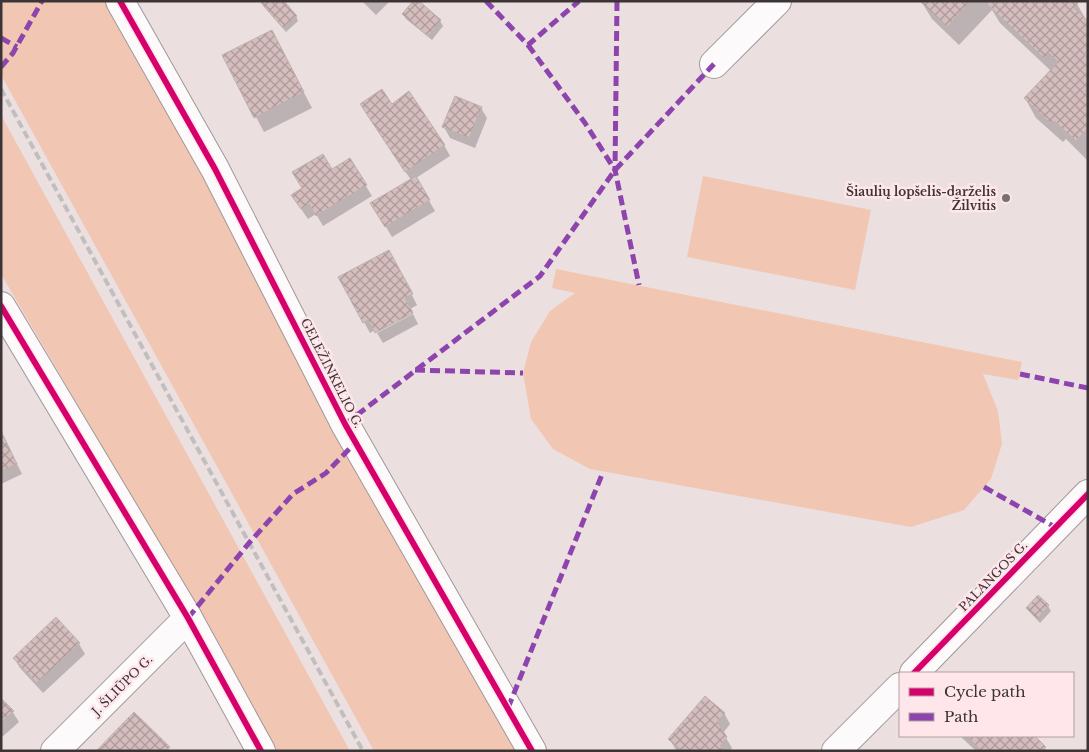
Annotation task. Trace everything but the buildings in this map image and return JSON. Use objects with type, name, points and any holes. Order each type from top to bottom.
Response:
[{"type":"street","name":"GELEŽINKELIO G.","points":[[120,1],[215,169],[345,424],[432,573],[532,751]]},
{"type":"street","points":[[714,64],[777,1]]},
{"type":"street","points":[[1,306],[188,618],[261,751]]},
{"type":"street","name":"PALANGOS G.","points":[[915,672],[1088,494]]},
{"type":"street","name":"J. ŠLIŪPO G.","points":[[55,751],[188,618]]},
{"type":"street","points":[[836,751],[899,688]]},
{"type":"shaded area","points":[[1,1],[109,1],[519,751],[374,751],[1,75]]},
{"type":"shaded area","points":[[1,115],[350,751],[277,751],[208,627],[1,274]]},
{"type":"shaded area","points":[[703,176],[871,210],[855,290],[687,257]]},
{"type":"shaded area","points":[[556,269],[1022,362],[1018,380],[983,374],[998,411],[1002,444],[991,479],[964,510],[911,527],[590,469],[553,449],[531,419],[523,373],[531,342],[550,311],[575,293],[552,288]]},
{"type":"railway","points":[[1,89],[363,751]]},
{"type":"marked path","points":[[1,67],[13,53],[42,1]]},
{"type":"marked path","points":[[486,1],[528,45],[579,1]]},
{"type":"marked path","points":[[617,1],[615,170],[639,285]]},
{"type":"marked path","points":[[1,38],[17,47]]},
{"type":"marked path","points":[[528,45],[585,123],[615,170]]},
{"type":"marked path","points":[[345,424],[540,276],[615,170],[714,64]]},
{"type":"marked path","points":[[415,370],[523,373]]},
{"type":"marked path","points":[[1020,374],[1088,388]]},
{"type":"marked path","points":[[188,618],[249,543],[293,494],[326,473],[356,442]]},
{"type":"marked path","points":[[508,708],[603,472]]},
{"type":"marked path","points":[[984,487],[1055,527]]},
{"type":"cycle path","points":[[120,1],[215,169],[345,424],[532,751]]},
{"type":"cycle path","points":[[1,306],[188,618],[261,751]]},
{"type":"cycle path","points":[[915,672],[1088,494]]},
{"type":"place","name":"Šiaulių lopšelis-darželis Žilvitis","points":[[1006,198]]}]
